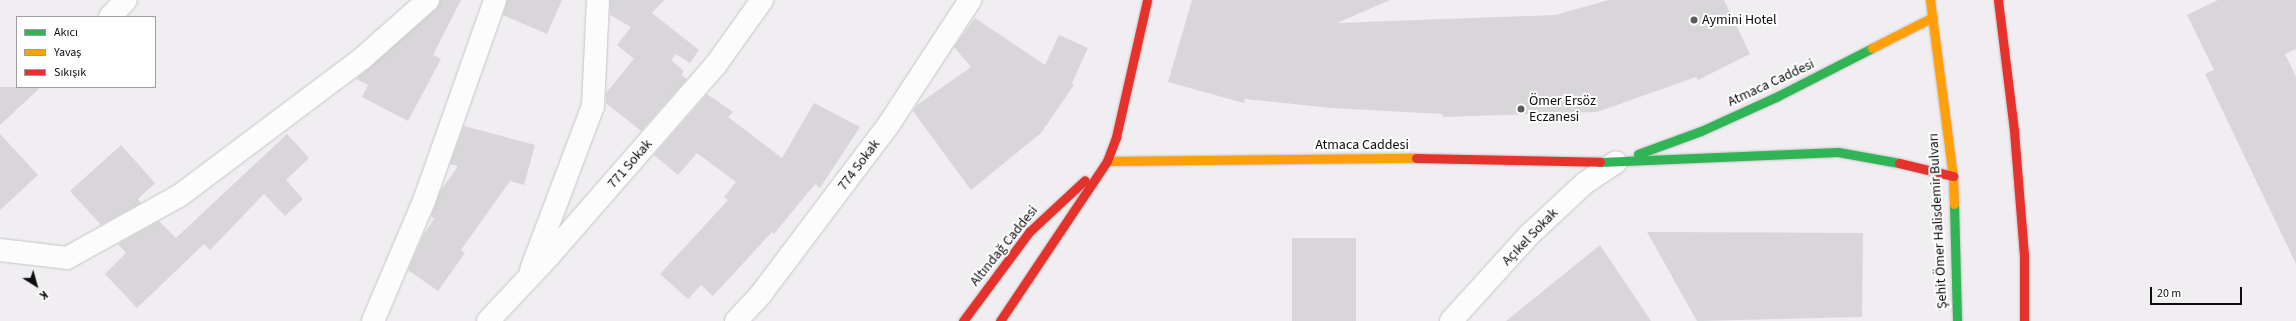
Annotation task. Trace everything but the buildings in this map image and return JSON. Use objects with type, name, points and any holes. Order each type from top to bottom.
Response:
[{"type":"main road","name":"Altındağ Caddesi","points":[[1000,321],[1107,161],[1118,131],[1147,0]]},
{"type":"main road","name":"Şehit Ömer Halisdemir Bulvarı","points":[[1930,0],[1953,176],[1957,321]]},
{"type":"main road","points":[[1998,1],[2014,131],[2024,256],[2024,321]]},
{"type":"main road","name":"Atmaca Caddesi","points":[[1616,162],[1701,130],[1776,97],[1933,17]]},
{"type":"main road","name":"Atmaca Caddesi","points":[[1107,161],[1466,158],[1616,162],[1838,152],[1866,155],[1953,176]]},
{"type":"main road","name":"Altındağ Caddesi","points":[[963,321],[1029,232],[1107,161]]},
{"type":"street","points":[[111,16],[126,0]]},
{"type":"street","points":[[0,250],[67,258],[179,196],[364,57],[428,0]]},
{"type":"street","points":[[373,321],[424,202],[495,0]]},
{"type":"street","points":[[528,279],[592,106],[598,0]]},
{"type":"street","name":"771 Sokak","points":[[488,321],[528,279],[715,66],[762,0]]},
{"type":"street","name":"774 Sokak","points":[[736,321],[761,294],[887,127],[970,0]]},
{"type":"street","name":"Açıkel Sokak","points":[[1451,321],[1530,235],[1585,183],[1616,162]]},
{"type":"traffic: fast","points":[[1638,154],[1701,131],[1776,97],[1872,48]]},
{"type":"traffic: fast","points":[[1600,162],[1838,152],[1899,163]]},
{"type":"traffic: fast","points":[[1954,204],[1957,321]]},
{"type":"traffic: slow","points":[[1930,0],[1953,176],[1954,204]]},
{"type":"traffic: slow","points":[[1872,48],[1933,17]]},
{"type":"traffic: slow","points":[[1107,161],[1416,158]]},
{"type":"traffic: jam","points":[[1000,321],[1107,161],[1116,137],[1147,0]]},
{"type":"traffic: jam","points":[[1998,0],[2014,131],[2024,256],[2024,321]]},
{"type":"traffic: jam","points":[[1416,158],[1600,162]]},
{"type":"traffic: jam","points":[[1899,163],[1953,176]]},
{"type":"traffic: jam","points":[[963,321],[1029,232],[1085,180]]},
{"type":"place","name":"Aymini Hotel","points":[[1694,20]]},
{"type":"place","name":"Ömer Ersöz Eczanesi","points":[[1521,109]]}]
